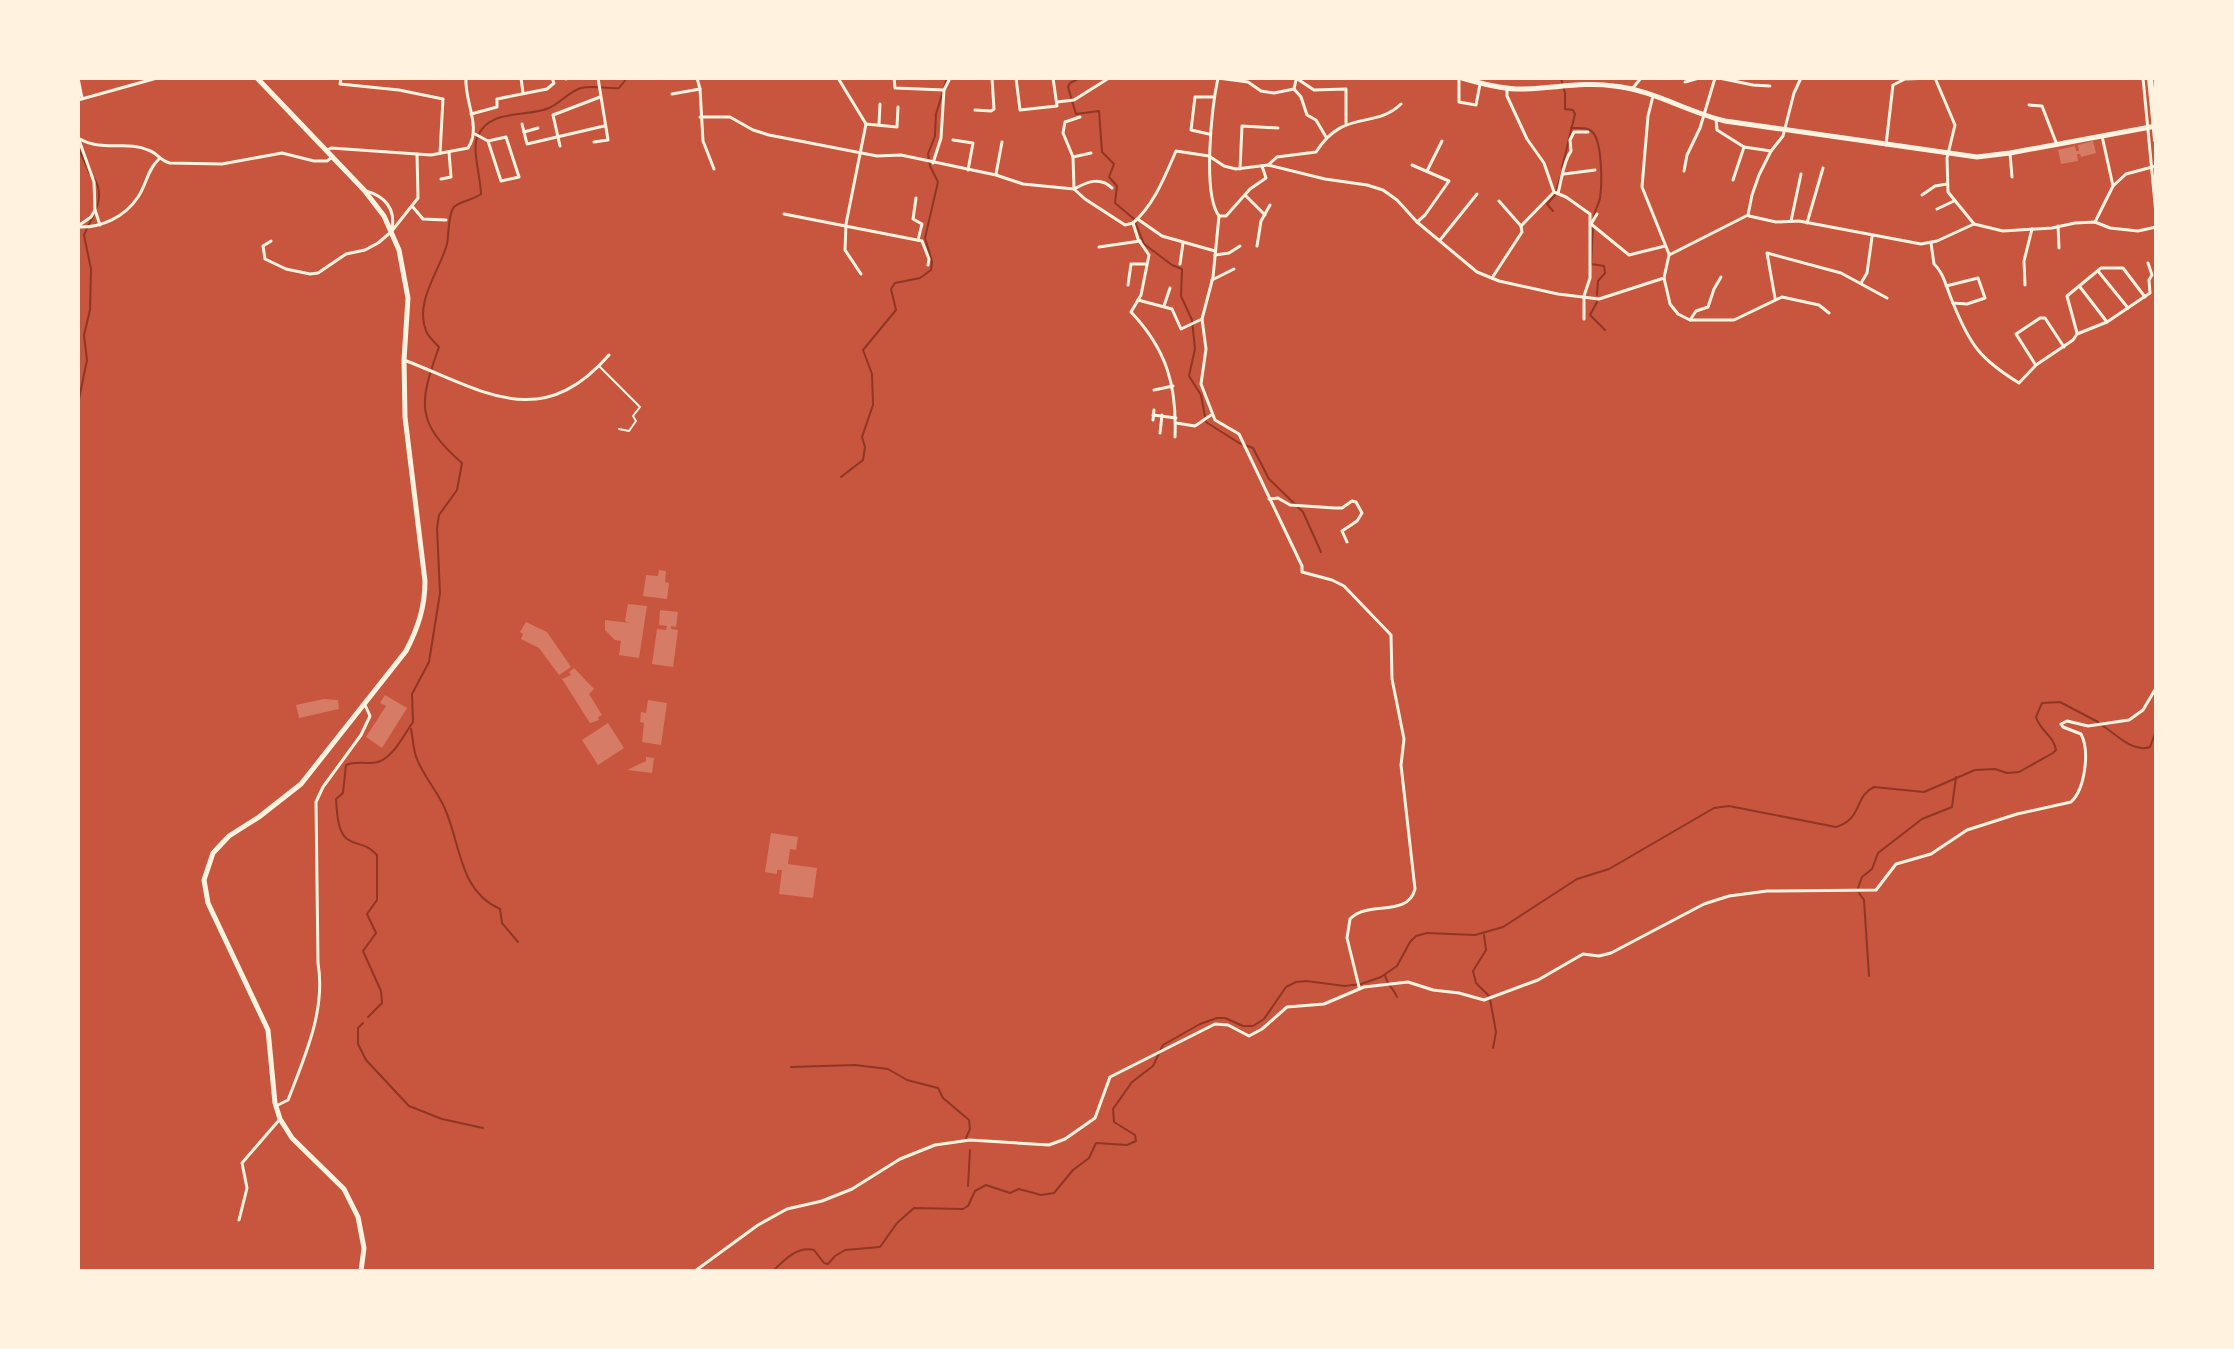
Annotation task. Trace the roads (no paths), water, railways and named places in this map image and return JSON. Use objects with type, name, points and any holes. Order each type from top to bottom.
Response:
[{"type":"highway","points":[[2150,78],[2156,140]]},
{"type":"main road","points":[[257,78],[364,190],[384,216],[403,264],[407,285],[405,417],[424,570],[424,603],[415,633],[406,651],[301,784],[220,844],[205,870],[204,880],[208,903],[268,1030],[280,1119],[292,1138],[336,1180],[351,1201],[363,1238],[361,1271]]},
{"type":"main road","points":[[1460,78],[1507,88],[1609,85],[1632,89],[1716,119],[1984,157],[2156,126]]},
{"type":"street","points":[[78,78],[80,99],[157,78]]},
{"type":"street","points":[[341,78],[340,84],[399,90],[443,99],[440,153]]},
{"type":"street","points":[[325,151],[331,148],[417,154],[468,148],[474,134],[466,78]]},
{"type":"street","points":[[521,78],[523,93]]},
{"type":"street","points":[[594,142],[608,140],[598,78]]},
{"type":"street","points":[[697,78],[703,141],[714,169]]},
{"type":"street","points":[[838,78],[866,124],[846,224],[845,250],[861,274]]},
{"type":"street","points":[[894,78],[895,88],[942,90]]},
{"type":"street","points":[[933,163],[941,138],[942,90],[950,78]]},
{"type":"street","points":[[975,110],[994,109],[992,78]]},
{"type":"street","points":[[1016,78],[1020,110],[1057,106],[1053,78]]},
{"type":"street","points":[[1057,102],[1072,100],[1109,78]]},
{"type":"street","points":[[1294,89],[1274,93],[1261,91],[1248,82],[1218,78],[1209,156],[1214,208],[1219,216],[1212,280],[1202,319],[1206,349],[1201,384],[1211,415],[1239,434],[1302,566],[1302,572],[1344,586],[1391,635],[1390,667],[1404,739],[1401,765],[1415,889],[1412,899],[1403,904],[1365,909],[1350,919],[1347,938],[1359,988]]},
{"type":"street","points":[[1460,78],[1459,102],[1476,105],[1480,84]]},
{"type":"street","points":[[1606,78],[1609,85]]},
{"type":"street","points":[[1632,89],[1641,78]]},
{"type":"street","points":[[1685,82],[1699,78]]},
{"type":"street","points":[[1684,171],[1687,155],[1717,78],[1770,86]]},
{"type":"street","points":[[1748,215],[1752,192],[1771,151],[1785,130],[1801,78]]},
{"type":"street","points":[[1886,145],[1893,85],[1905,79],[1934,78],[1955,120],[1946,165],[1947,184],[1954,201],[1974,224],[1999,231],[2095,222],[2110,228],[2138,231],[2156,227]]},
{"type":"street","points":[[2143,78],[2156,214]]},
{"type":"street","points":[[1294,89],[1296,79],[1314,90],[1346,89],[1346,124]]},
{"type":"street","points":[[497,99],[547,89],[555,80]]},
{"type":"street","points":[[1507,88],[1507,96],[1527,139],[1544,163],[1556,193],[1588,212],[1592,224],[1590,278],[1584,296],[1584,319]]},
{"type":"street","points":[[672,94],[700,89]]},
{"type":"street","points":[[1294,89],[1301,97],[1307,115],[1316,120],[1326,137]]},
{"type":"street","points":[[560,146],[553,115],[599,91]]},
{"type":"street","points":[[471,114],[497,107],[495,93]]},
{"type":"street","points":[[1653,96],[1648,116],[1642,187],[1669,255],[1664,278],[1670,304],[1678,314],[1690,320],[1734,320],[1782,297],[1819,305],[1829,313]]},
{"type":"street","points":[[1210,134],[1193,132],[1191,128],[1195,97],[1214,97]]},
{"type":"street","points":[[879,125],[880,104]]},
{"type":"street","points":[[1268,165],[1277,157],[1316,152],[1326,137],[1346,124],[1384,115],[1401,104]]},
{"type":"street","points":[[2029,105],[2042,106],[2057,145]]},
{"type":"street","points":[[866,124],[897,127],[898,107]]},
{"type":"street","points":[[700,117],[730,117],[769,135],[877,156],[901,155],[996,175],[1023,184],[1074,189],[1093,180],[1106,182],[1112,188]]},
{"type":"street","points":[[1080,117],[1065,122],[1063,133],[1073,157],[1074,189],[1125,225],[1137,219],[1162,183],[1176,151],[1209,156],[1224,166],[1240,169],[1268,165],[1378,188],[1397,200],[1417,222],[1477,272],[1492,278],[1558,294],[1604,299],[1664,278]]},
{"type":"street","points":[[1716,119],[1717,130],[1744,147],[1771,151]]},
{"type":"street","points":[[522,124],[527,144],[604,126]]},
{"type":"street","points":[[1240,169],[1242,126],[1278,128]]},
{"type":"street","points":[[524,132],[538,128]]},
{"type":"street","points":[[1521,226],[1556,193],[1564,174],[1565,158],[1571,151],[1570,140],[1574,132],[1588,132]]},
{"type":"street","points":[[474,134],[488,141],[501,181],[519,177],[506,137],[488,141]]},
{"type":"street","points":[[2102,136],[2113,186]]},
{"type":"street","points":[[78,137],[105,147],[145,148],[170,163],[246,161],[282,153],[321,162],[331,158]]},
{"type":"street","points":[[78,137],[94,182],[95,210],[100,225]]},
{"type":"street","points":[[953,140],[973,143],[968,170]]},
{"type":"street","points":[[1427,171],[1442,141]]},
{"type":"street","points":[[996,175],[1002,142]]},
{"type":"street","points":[[1733,180],[1744,147]]},
{"type":"street","points":[[441,179],[451,177],[449,152]]},
{"type":"street","points":[[1073,157],[1091,153]]},
{"type":"street","points":[[2010,153],[2012,177]]},
{"type":"street","points":[[271,241],[263,246],[265,259],[286,269],[310,274],[318,273],[346,254],[365,250],[391,232],[412,206],[419,193],[417,154]]},
{"type":"street","points":[[82,227],[100,225],[119,217],[140,194],[149,170],[159,159]]},
{"type":"street","points":[[1412,165],[1449,181],[1417,222]]},
{"type":"street","points":[[1219,216],[1226,216],[1250,189],[1266,178],[1262,166]]},
{"type":"street","points":[[2095,222],[2113,186],[2126,174],[2156,166]]},
{"type":"street","points":[[1807,223],[1823,168]]},
{"type":"street","points":[[1564,174],[1595,170]]},
{"type":"street","points":[[1791,221],[1801,174]]},
{"type":"street","points":[[1922,195],[1935,186],[1947,184]]},
{"type":"street","points":[[364,190],[376,194],[389,206],[393,221],[391,232]]},
{"type":"street","points":[[1440,240],[1477,194]]},
{"type":"street","points":[[1246,196],[1265,215]]},
{"type":"street","points":[[916,198],[913,219],[922,224],[917,240]]},
{"type":"street","points":[[1492,278],[1522,232],[1521,226],[1499,201]]},
{"type":"street","points":[[1937,209],[1954,201]]},
{"type":"street","points":[[1257,246],[1261,221],[1270,205]]},
{"type":"street","points":[[412,206],[423,219],[446,220]]},
{"type":"street","points":[[82,227],[95,210]]},
{"type":"street","points":[[784,214],[922,241],[927,251],[928,265]]},
{"type":"street","points":[[1592,224],[1597,214]]},
{"type":"street","points":[[1669,255],[1748,215],[1918,244],[1931,243],[1974,224]]},
{"type":"street","points":[[1137,219],[1153,232],[1215,253],[1229,253],[1240,246]]},
{"type":"street","points":[[1133,223],[1149,255],[1141,295],[1131,312],[1158,347],[1173,386],[1175,437]]},
{"type":"street","points":[[1592,224],[1629,255],[1665,246]]},
{"type":"street","points":[[2058,226],[2059,248]]},
{"type":"street","points":[[2025,285],[2024,261],[2032,229]]},
{"type":"street","points":[[1861,284],[1867,273],[1872,237]]},
{"type":"street","points":[[1099,247],[1140,241]]},
{"type":"street","points":[[1180,264],[1183,243]]},
{"type":"street","points":[[1931,243],[1934,264],[1974,348],[2019,383],[2036,365],[2064,347],[2077,334],[2107,322],[2152,291],[2148,263]]},
{"type":"street","points":[[1775,298],[1767,253],[1841,273],[1887,298]]},
{"type":"street","points":[[1128,285],[1131,264],[1146,264]]},
{"type":"street","points":[[2077,334],[2067,296],[2101,268],[2123,268],[2145,297]]},
{"type":"street","points":[[1212,280],[1234,269]]},
{"type":"street","points":[[2098,271],[2128,308]]},
{"type":"street","points":[[1690,320],[1696,311],[1708,307],[1721,277]]},
{"type":"street","points":[[1946,286],[1978,278],[1985,298],[1967,304],[1953,303]]},
{"type":"street","points":[[2080,287],[2107,322]]},
{"type":"street","points":[[1164,306],[1170,288]]},
{"type":"street","points":[[1138,300],[1172,309],[1181,329],[1202,319]]},
{"type":"street","points":[[2036,365],[2016,334],[2040,318],[2045,318],[2064,347]]},
{"type":"street","points":[[404,360],[497,397],[521,401],[557,396],[572,388],[609,355]]},
{"type":"street","points":[[1154,390],[1173,386]]},
{"type":"street","points":[[1153,415],[1195,426],[1211,415]]},
{"type":"street","points":[[1160,433],[1162,415]]},
{"type":"street","points":[[1269,499],[1278,498],[1290,505],[1335,508],[1356,502],[1362,513],[1357,521],[1342,531],[1347,542]]},
{"type":"street","points":[[695,1271],[758,1225],[787,1209],[822,1201],[852,1189],[900,1159],[935,1145],[970,1140],[1049,1145],[1065,1139],[1095,1118],[1110,1077],[1215,1024],[1224,1024],[1249,1036],[1287,1007],[1324,1004],[1359,988],[1386,983],[1408,982],[1484,1000],[1538,980],[1583,954],[1602,956],[1611,953],[1704,904],[1725,897],[1767,891],[1876,890],[1896,864],[1928,855],[1967,830],[2074,800],[2085,762],[2085,748],[2081,734],[2061,724],[2067,721],[2093,726],[2129,720],[2139,715],[2156,688]]},
{"type":"street","points":[[276,1106],[288,1100],[319,1011],[321,982],[318,963],[316,802],[323,787],[361,735],[370,716],[365,704]]},
{"type":"street","points":[[239,1220],[247,1188],[242,1163],[280,1119]]},
{"type":"street","points":[[1704,1271],[1713,1271]]},
{"type":"lane","points":[[599,366],[640,407],[633,416],[636,421],[634,427],[629,431],[619,429]]},
{"type":"waterway","points":[[368,1017],[382,1003],[381,991],[363,951],[376,933],[367,914],[377,900],[377,855],[347,839],[341,831],[336,799],[343,793],[346,765],[384,759],[413,722],[412,694],[429,662],[440,593],[439,515],[457,490],[462,463],[436,435],[425,411],[428,383],[439,347],[428,335],[423,310],[425,298],[444,254],[452,210],[456,205],[481,194],[476,143],[482,129],[499,118],[549,108],[581,88],[619,88],[627,78]]},
{"type":"waterway","points":[[841,477],[863,460],[865,447],[862,437],[873,405],[872,374],[863,350],[896,310],[891,289],[895,283],[920,278],[931,270],[932,261],[925,238],[938,182],[928,154],[935,136],[936,114],[947,78]]},
{"type":"waterway","points":[[1080,78],[1068,87],[1076,114],[1099,111],[1102,152],[1114,164],[1109,177],[1117,186],[1115,203],[1134,219],[1144,244],[1182,269],[1181,296],[1192,320],[1195,349],[1189,376],[1201,395],[1206,422],[1239,443],[1253,448],[1269,479],[1303,512],[1321,552]]},
{"type":"waterway","points":[[1561,78],[1565,109],[1573,110],[1575,114],[1562,168]]},
{"type":"waterway","points":[[1571,128],[1588,129],[1597,142],[1601,183],[1594,216]]},
{"type":"waterway","points":[[78,147],[90,174]]},
{"type":"waterway","points":[[78,404],[87,360],[84,335],[90,310],[91,269],[84,235],[99,200],[94,178]]},
{"type":"waterway","points":[[1553,211],[1547,204],[1555,195],[1560,178]]},
{"type":"waterway","points":[[1593,227],[1591,264],[1604,266],[1605,273],[1598,281],[1597,295]]},
{"type":"waterway","points":[[1597,302],[1590,315],[1605,330]]},
{"type":"waterway","points":[[773,1271],[791,1255],[802,1250],[814,1250],[828,1264],[845,1250],[880,1247],[897,1223],[914,1208],[963,1209],[968,1206],[975,1191],[986,1185],[1010,1193],[1019,1189],[1041,1195],[1054,1193],[1073,1170],[1089,1158],[1096,1143],[1127,1145],[1136,1141],[1135,1135],[1114,1122],[1113,1109],[1132,1082],[1153,1066],[1163,1045],[1217,1018],[1253,1026],[1264,1019],[1286,987],[1296,982],[1345,986],[1381,977],[1397,966],[1416,936],[1427,933],[1475,935],[1503,927],[1577,879],[1609,869],[1714,808],[1729,806],[1836,827],[1851,819],[1863,796],[1874,787],[1924,792],[1975,770],[2019,772],[2053,753],[2055,745],[2036,717],[2042,703],[2060,702],[2098,722]]},
{"type":"waterway","points":[[2103,726],[2137,748],[2150,747],[2156,731]]},
{"type":"waterway","points":[[411,729],[417,759],[445,809],[469,879],[476,891],[500,909],[502,923],[518,942]]},
{"type":"waterway","points":[[1858,888],[1862,877],[1872,869],[1878,853],[1922,819],[1952,807],[1956,777]]},
{"type":"waterway","points":[[1859,893],[1864,900],[1869,976]]},
{"type":"waterway","points":[[1484,935],[1486,950],[1473,971],[1476,983],[1489,996]]},
{"type":"waterway","points":[[1385,975],[1397,997]]},
{"type":"waterway","points":[[1490,999],[1496,1032],[1493,1048]]},
{"type":"waterway","points":[[363,1023],[358,1028],[358,1044],[366,1060],[409,1106],[442,1119],[483,1128]]},
{"type":"waterway","points":[[791,1067],[855,1065],[888,1069],[907,1080],[938,1088],[943,1098],[969,1120],[970,1129],[966,1138]]},
{"type":"waterway","points":[[968,1186],[970,1150]]}]
